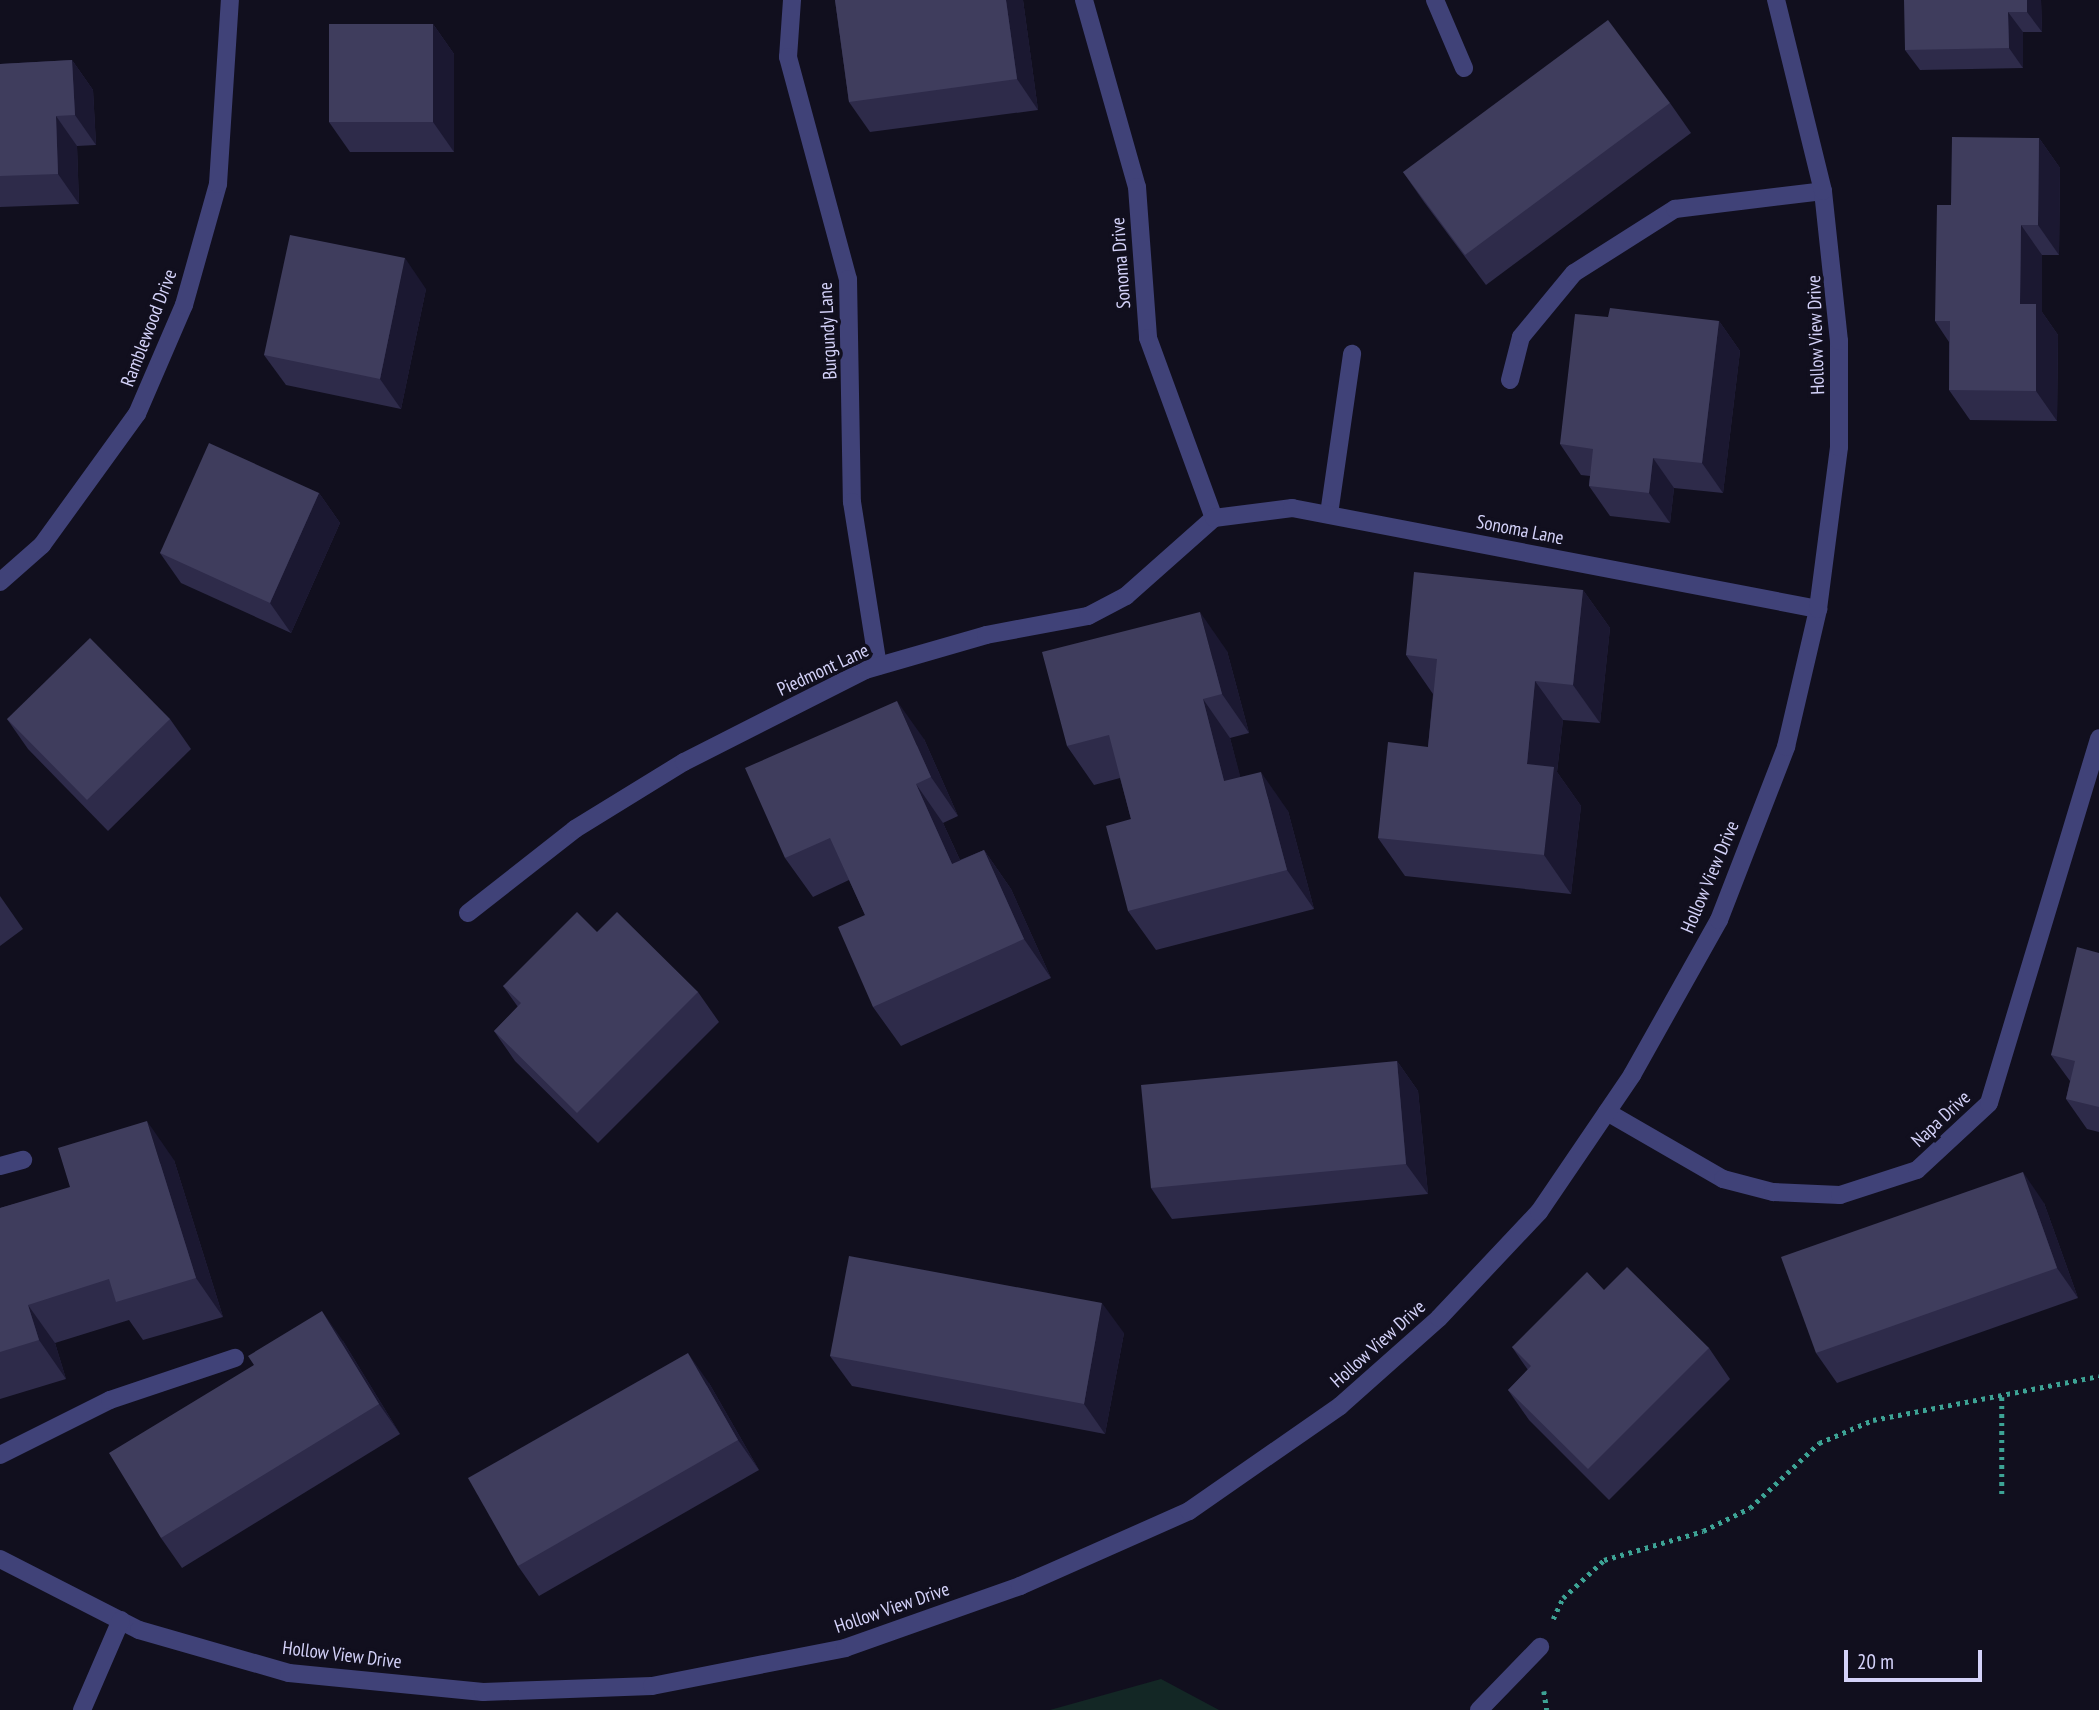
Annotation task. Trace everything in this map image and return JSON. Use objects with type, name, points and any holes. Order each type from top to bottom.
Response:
[{"type":"street","name":"Ramblewood Drive","points":[[0,582],[42,545],[137,414],[184,305],[218,184],[230,0]]},
{"type":"street","name":"Burgundy Lane","points":[[792,0],[788,57],[848,279],[853,514],[878,666]]},
{"type":"street","name":"Sonoma Drive","points":[[1084,0],[1137,187],[1148,338],[1214,518]]},
{"type":"street","points":[[1435,0],[1464,68]]},
{"type":"street","name":"Hollow View Drive","points":[[0,1559],[121,1620],[289,1673],[483,1692],[652,1686],[845,1648],[1020,1586],[1153,1528],[1285,1447],[1439,1318],[1539,1213],[1607,1112],[1719,920],[1786,747],[1818,609],[1839,447],[1834,254],[1823,191],[1776,0]]},
{"type":"street","points":[[1510,380],[1521,337],[1574,273],[1675,209],[1823,191]]},
{"type":"street","points":[[1329,514],[1352,354]]},
{"type":"street","name":"Sonoma Lane","points":[[1214,518],[1292,508],[1818,609]]},
{"type":"street","name":"Piedmont Lane","points":[[468,913],[575,829],[670,771],[878,666],[986,635],[1088,616],[1126,596],[1214,518]]},
{"type":"street","name":"Napa Drive","points":[[1607,1112],[1723,1179],[1773,1192],[1840,1195],[1917,1170],[1989,1103],[2099,738]]},
{"type":"street","points":[[0,1166],[23,1160]]},
{"type":"street","points":[[0,1455],[110,1400],[235,1358]]},
{"type":"street","points":[[82,1710],[121,1620]]},
{"type":"street","points":[[1479,1710],[1540,1647]]},
{"type":"path","points":[[1547,1710],[1540,1647],[1563,1598],[1604,1560],[1703,1531],[1749,1508],[1819,1443],[1873,1420],[2099,1376]]},
{"type":"path","points":[[2002,1397],[2002,1498]]},
{"type":"green space","points":[[1161,1679],[1219,1710],[1050,1710]]},
{"type":"building","points":[[835,0],[1006,0],[1017,79],[849,102]]},
{"type":"building","points":[[1904,0],[2027,0],[2027,12],[2008,12],[2009,48],[1905,50]]},
{"type":"building","points":[[1608,20],[1670,103],[1465,255],[1403,172]]},
{"type":"building","points":[[329,24],[433,24],[433,122],[329,122]]},
{"type":"building","points":[[72,60],[75,115],[56,116],[58,174],[0,176],[0,64]]},
{"type":"building","points":[[1952,137],[2039,138],[2038,225],[2021,225],[2020,304],[2036,304],[2036,391],[1949,390],[1950,321],[1935,321],[1937,205],[1951,205]]},
{"type":"building","points":[[290,235],[405,258],[380,379],[264,355]]},
{"type":"building","points":[[1610,308],[1719,321],[1702,463],[1653,458],[1649,493],[1589,486],[1593,449],[1560,444],[1575,314],[1608,317]]},
{"type":"building","points":[[209,443],[319,493],[270,603],[160,553]]},
{"type":"building","points":[[1414,572],[1583,590],[1573,685],[1535,681],[1527,764],[1554,767],[1544,855],[1378,838],[1388,742],[1428,747],[1437,659],[1406,655]]},
{"type":"building","points":[[1200,612],[1222,694],[1203,699],[1224,781],[1261,772],[1287,870],[1128,911],[1106,826],[1131,819],[1109,735],[1067,746],[1042,652]]},
{"type":"building","points":[[90,638],[170,719],[87,800],[7,719]]},
{"type":"building","points":[[897,701],[931,777],[916,784],[952,864],[984,850],[1024,939],[873,1007],[838,927],[865,915],[830,838],[785,858],[745,768]]},
{"type":"building","points":[[577,912],[597,932],[617,912],[698,992],[577,1113],[494,1031],[521,1003],[503,986]]},
{"type":"building","points":[[2077,947],[2099,953],[2099,1107],[2066,1099],[2075,1061],[2051,1055]]},
{"type":"building","points":[[1397,1061],[1406,1164],[1151,1188],[1141,1085]]},
{"type":"building","points":[[147,1121],[196,1278],[116,1302],[109,1279],[28,1305],[39,1340],[0,1352],[0,1208],[70,1187],[58,1148]]},
{"type":"building","points":[[2023,1172],[2057,1268],[1816,1353],[1781,1257]]},
{"type":"building","points":[[849,1256],[1102,1303],[1084,1404],[830,1356]]},
{"type":"building","points":[[1627,1267],[1709,1348],[1588,1469],[1508,1390],[1531,1366],[1512,1347],[1587,1272],[1604,1290]]},
{"type":"building","points":[[322,1311],[379,1404],[161,1538],[109,1453],[254,1365],[248,1356]]},
{"type":"building","points":[[688,1353],[738,1440],[518,1566],[468,1478]]}]
